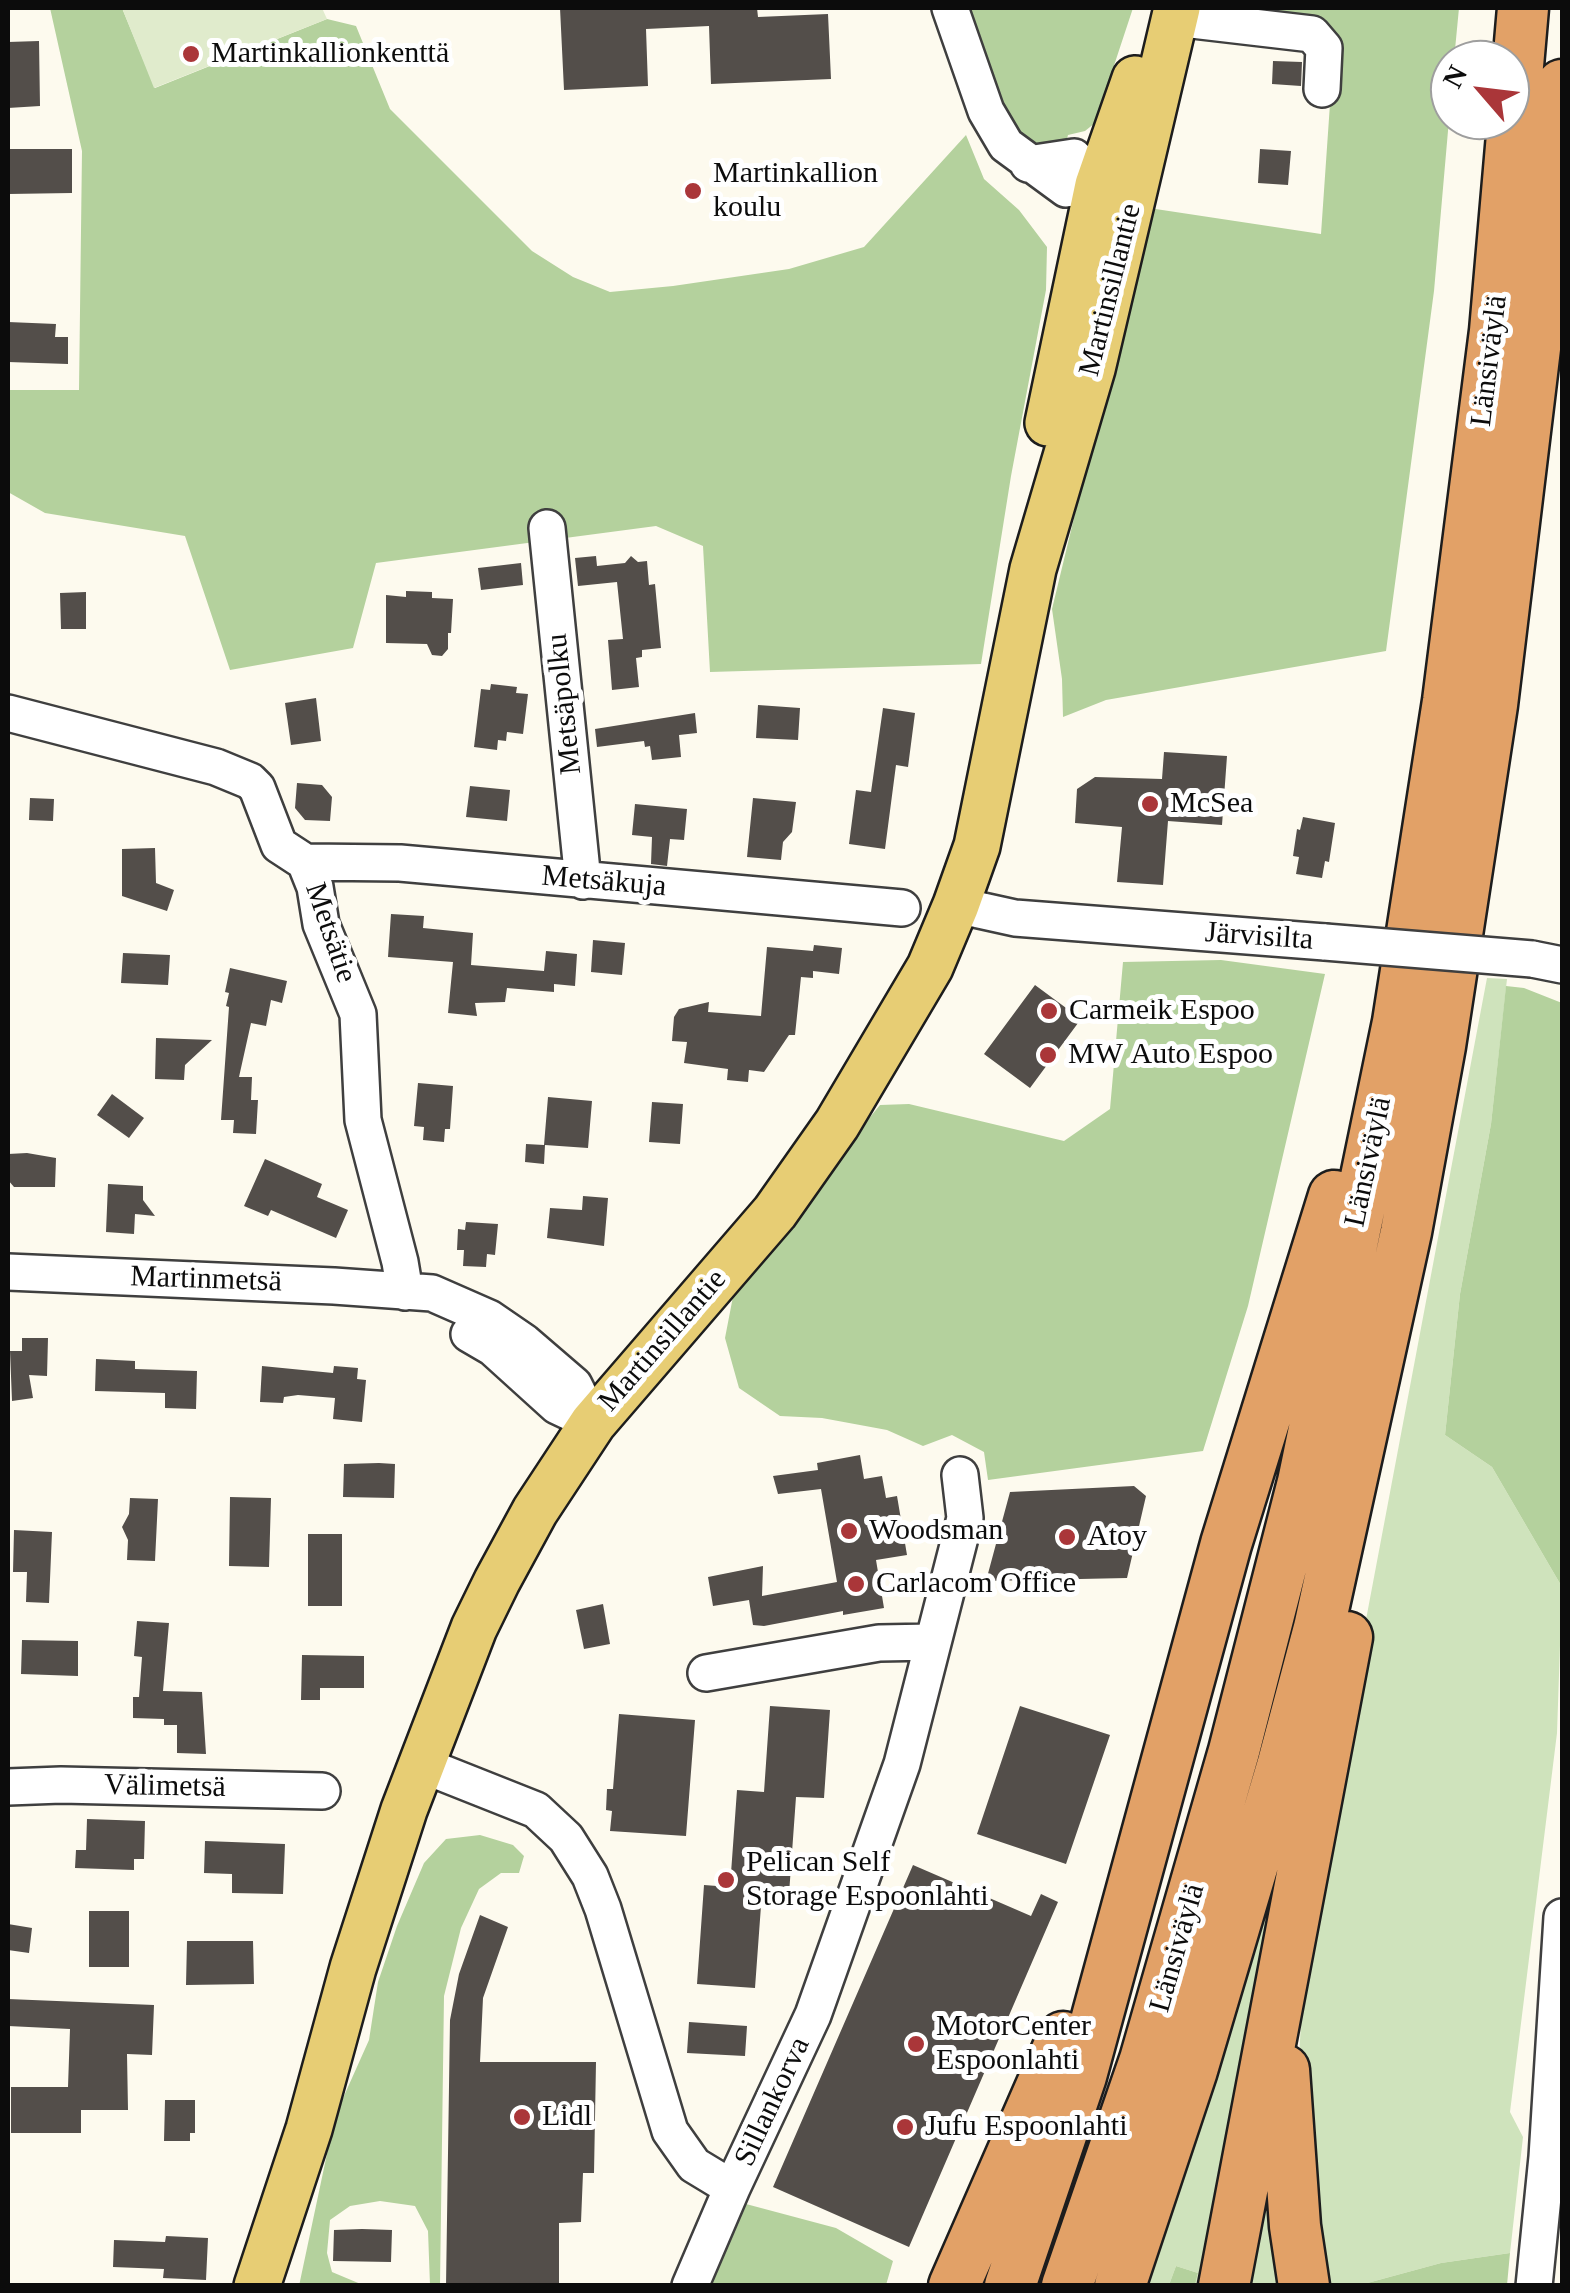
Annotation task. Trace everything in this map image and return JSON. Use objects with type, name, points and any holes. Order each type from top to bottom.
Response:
[{"type":"highway","name":"Länsiväylä","points":[[1066,2286],[1145,2060],[1234,1751],[1303,1482],[1398,1022],[1448,702],[1495,331],[1523,8]]},
{"type":"highway","name":"Länsiväylä","points":[[1120,2286],[1192,2070],[1283,1763],[1319,1628],[1406,1232],[1440,1046],[1492,706],[1562,85]]},
{"type":"highway","points":[[1010,2286],[1081,2076],[1226,1544],[1324,1226],[1398,1022]]},
{"type":"highway","points":[[1224,2286],[1372,1502],[1406,1232]]},
{"type":"highway","points":[[954,2286],[1055,2058],[1153,1809]]},
{"type":"highway","points":[[1292,1936],[1284,2092],[1304,2286]]},
{"type":"main road","name":"Martinsillantie","points":[[258,2286],[309,2130],[353,1968],[420,1764],[497,1580],[593,1423],[775,1212],[837,1124],[930,966],[956,906],[977,846],[992,781],[1033,569],[1038,474],[1116,189],[1171,11]]},
{"type":"main road","name":"Martinsillantie","points":[[282,2286],[309,2130]]},
{"type":"street","points":[[950,8],[986,111],[1006,145],[1066,189],[1116,189]]},
{"type":"street","points":[[1171,11],[1312,34],[1324,48],[1322,90]]},
{"type":"street","name":"Metsäpolku","points":[[548,528],[583,880]]},
{"type":"street","name":"Metsätie","points":[[8,713],[197,762],[250,781],[257,788],[279,845],[305,862],[315,887],[321,924],[358,1014],[363,1120],[405,1292]]},
{"type":"street","name":"Metsäkuja","points":[[305,862],[400,864],[902,908]]},
{"type":"street","name":"Järvisilta","points":[[956,906],[1015,918],[1547,962]]},
{"type":"street","name":"Martinmetsä","points":[[8,1272],[334,1286],[443,1297],[489,1318],[524,1342],[574,1385],[593,1423]]},
{"type":"street","name":"Sillankorva","points":[[420,1764],[536,1810],[566,1838],[590,1876],[603,1908],[670,2131],[694,2165],[732,2188],[813,2015],[902,1764],[965,1518],[960,1475]]},
{"type":"street","points":[[706,1673],[879,1643],[933,1642]]},
{"type":"street","name":"Välimetsä","points":[[8,1787],[322,1791]]},
{"type":"street","points":[[1534,2286],[1547,2156],[1562,1917]]},
{"type":"street","points":[[690,2286],[732,2188]]},
{"type":"green space","points":[[50,8],[122,8],[155,88],[327,19],[356,26],[390,109],[532,251],[573,277],[610,292],[789,269],[864,247],[966,135],[984,179],[1019,210],[1047,247],[1046,290],[981,664],[710,672],[703,546],[656,526],[376,563],[353,648],[230,670],[185,536],[45,513],[8,492],[8,390],[79,390],[82,151]]},
{"type":"green space","name":"Martinkallionkenttä","points":[[122,8],[322,8],[327,19],[154,88]]},
{"type":"green space","points":[[961,8],[1133,8],[1095,123],[1085,131],[1068,135],[1065,146],[1038,144],[1017,132],[997,110]]},
{"type":"green space","points":[[1232,8],[1459,8],[1456,40],[1430,40],[1430,140],[1447,140],[1434,291],[1386,651],[1106,700],[1063,717],[1052,609],[1149,208],[1321,234],[1334,46]]},
{"type":"green space","points":[[1221,960],[1325,974],[1248,1306],[1203,1451],[988,1480],[984,1452],[952,1435],[923,1446],[887,1430],[822,1418],[780,1416],[739,1388],[725,1338],[736,1281],[880,1105],[909,1104],[1064,1141],[1110,1109],[1123,962]]},
{"type":"green space","points":[[1487,978],[1507,979],[1491,1124],[1460,1294],[1445,1435],[1492,1467],[1562,1587],[1557,1733],[1510,2112],[1523,2137],[1510,2253],[1441,2263],[1360,2285],[1319,2286],[1299,2059],[1303,1985],[1335,1784]]},
{"type":"green space","points":[[1506,986],[1524,988],[1562,1003],[1562,1587],[1492,1467],[1445,1435],[1460,1294],[1491,1124]]},
{"type":"green space","points":[[1310,1754],[1214,2285],[1195,2285],[1198,2273],[1176,2266],[1169,2285],[1145,2286],[1220,2067]]},
{"type":"green space","points":[[480,1835],[513,1845],[524,1856],[519,1873],[501,1873],[479,1889],[461,1928],[444,1996],[440,2285],[430,2285],[428,2231],[415,2206],[380,2201],[350,2206],[330,2220],[327,2253],[332,2272],[363,2285],[299,2286],[335,2116],[369,2040],[378,1982],[397,1926],[424,1863],[446,1839]]},
{"type":"green space","points":[[1272,2102],[1291,2285],[1244,2286]]},
{"type":"green space","points":[[746,2204],[836,2228],[893,2261],[886,2285],[713,2286],[713,2271]]},
{"type":"green space","points":[[1510,2253],[1507,2285],[1360,2285],[1441,2263]]},
{"type":"green space","points":[[1176,2266],[1198,2273],[1195,2285],[1169,2285]]},
{"type":"building","points":[[560,8],[757,8],[758,17],[828,14],[831,79],[711,84],[709,26],[646,29],[648,86],[564,90]]},
{"type":"building","points":[[39,41],[40,106],[8,108],[8,42]]},
{"type":"building","points":[[1273,61],[1302,62],[1301,86],[1272,84]]},
{"type":"building","points":[[10,149],[72,149],[72,193],[8,194]]},
{"type":"building","points":[[1260,149],[1291,151],[1288,185],[1258,183]]},
{"type":"building","points":[[8,322],[56,324],[55,337],[68,337],[68,364],[8,362]]},
{"type":"building","points":[[596,556],[597,566],[625,563],[631,556],[638,562],[647,561],[649,585],[655,584],[661,648],[642,650],[642,657],[636,658],[639,687],[612,690],[608,640],[623,639],[617,582],[578,586],[575,558]]},
{"type":"building","points":[[521,563],[523,585],[481,590],[478,568]]},
{"type":"building","points":[[406,591],[432,592],[432,598],[453,599],[448,649],[442,656],[432,655],[427,644],[386,643],[386,595],[406,597]]},
{"type":"building","points":[[86,592],[86,629],[61,629],[60,593]]},
{"type":"building","points":[[491,684],[517,687],[516,693],[528,694],[523,734],[507,732],[506,741],[498,740],[497,750],[474,747],[481,689],[490,690]]},
{"type":"building","points":[[316,698],[321,741],[291,745],[285,703]]},
{"type":"building","points":[[758,705],[800,708],[798,740],[756,738]]},
{"type":"building","points":[[883,708],[915,713],[908,767],[896,765],[885,849],[849,844],[856,790],[871,792]]},
{"type":"building","points":[[695,713],[697,733],[679,735],[681,757],[652,760],[650,746],[645,747],[644,741],[597,747],[595,729]]},
{"type":"building","name":"McSea","points":[[1164,752],[1227,756],[1222,825],[1168,821],[1163,885],[1117,882],[1122,827],[1075,823],[1077,789],[1095,777],[1162,779]]},
{"type":"building","points":[[297,783],[322,785],[332,797],[330,821],[305,820],[295,808]]},
{"type":"building","points":[[470,786],[510,790],[507,821],[466,817]]},
{"type":"building","points":[[30,798],[54,799],[53,821],[29,820]]},
{"type":"building","points":[[753,798],[796,802],[792,832],[783,842],[781,860],[747,857]]},
{"type":"building","points":[[635,804],[687,809],[684,840],[670,839],[667,866],[651,864],[652,837],[632,835]]},
{"type":"building","points":[[1303,817],[1335,823],[1329,862],[1325,861],[1322,878],[1296,874],[1299,857],[1293,856]]},
{"type":"building","points":[[155,848],[156,883],[174,890],[167,911],[122,896],[122,849]]},
{"type":"building","points":[[391,914],[424,916],[423,928],[473,933],[471,965],[544,971],[546,951],[577,954],[575,986],[554,984],[554,992],[507,988],[505,1002],[475,1003],[477,1016],[448,1013],[453,962],[388,957]]},
{"type":"building","points":[[593,940],[625,943],[622,975],[591,972]]},
{"type":"building","points":[[814,945],[842,948],[839,974],[813,971],[813,978],[801,977],[795,1035],[789,1035],[764,1072],[749,1070],[748,1082],[727,1080],[728,1069],[684,1063],[687,1042],[672,1041],[674,1017],[679,1009],[709,1002],[708,1012],[761,1016],[767,947],[813,951]]},
{"type":"building","points":[[123,953],[170,955],[168,985],[121,983]]},
{"type":"building","points":[[230,968],[287,981],[282,1003],[271,1000],[266,1026],[251,1023],[239,1077],[252,1077],[251,1100],[258,1100],[256,1134],[233,1133],[234,1120],[221,1120],[229,1007],[229,993],[225,992]]},
{"type":"building","points":[[1035,985],[1081,1019],[1030,1088],[984,1054]]},
{"type":"building","points":[[156,1038],[212,1040],[185,1065],[184,1080],[155,1079]]},
{"type":"building","points":[[418,1083],[453,1086],[450,1129],[445,1129],[444,1142],[423,1140],[424,1127],[414,1126]]},
{"type":"building","points":[[112,1094],[144,1118],[129,1138],[97,1115]]},
{"type":"building","points":[[548,1097],[592,1101],[588,1148],[545,1145],[544,1164],[525,1162],[526,1144],[544,1145]]},
{"type":"building","points":[[652,1102],[683,1104],[680,1144],[649,1142]]},
{"type":"building","points":[[8,1154],[56,1158],[55,1187],[14,1187],[8,1180]]},
{"type":"building","points":[[265,1159],[322,1184],[317,1197],[348,1210],[336,1238],[271,1210],[268,1216],[244,1206]]},
{"type":"building","points":[[108,1184],[143,1186],[143,1200],[155,1216],[135,1214],[134,1234],[106,1232]]},
{"type":"building","points":[[583,1196],[608,1198],[604,1246],[547,1238],[550,1208],[582,1210]]},
{"type":"building","points":[[466,1222],[498,1224],[495,1255],[487,1254],[486,1267],[463,1266],[464,1250],[457,1250],[458,1229],[465,1230]]},
{"type":"building","points":[[22,1338],[48,1338],[47,1376],[29,1375],[33,1398],[12,1401],[10,1351],[22,1351]]},
{"type":"building","points":[[96,1359],[135,1361],[135,1369],[197,1371],[196,1409],[165,1408],[165,1393],[95,1391]]},
{"type":"building","points":[[262,1366],[333,1373],[334,1366],[358,1368],[357,1379],[366,1380],[362,1422],[333,1419],[335,1398],[298,1395],[284,1397],[283,1403],[260,1402]]},
{"type":"building","points":[[860,1455],[864,1479],[882,1476],[886,1498],[897,1496],[907,1555],[876,1560],[884,1608],[843,1615],[843,1611],[764,1626],[753,1625],[749,1600],[713,1606],[708,1577],[763,1566],[762,1596],[837,1582],[821,1489],[778,1494],[773,1476],[818,1470],[817,1463]]},
{"type":"building","points":[[344,1464],[395,1464],[394,1498],[343,1497]]},
{"type":"building","name":"Atoy","points":[[1134,1486],[1146,1496],[1127,1578],[986,1581],[1010,1492]]},
{"type":"building","points":[[230,1497],[271,1498],[269,1567],[229,1566]]},
{"type":"building","points":[[130,1498],[158,1499],[155,1561],[127,1560],[128,1540],[122,1527],[129,1514]]},
{"type":"building","points":[[14,1530],[52,1532],[49,1603],[26,1602],[27,1572],[13,1572]]},
{"type":"building","points":[[308,1534],[342,1534],[342,1606],[308,1606]]},
{"type":"building","points":[[603,1604],[610,1644],[584,1649],[576,1610]]},
{"type":"building","points":[[137,1621],[169,1623],[163,1691],[202,1692],[206,1754],[177,1753],[177,1725],[164,1725],[164,1719],[133,1718],[133,1697],[139,1697],[142,1657],[134,1656]]},
{"type":"building","points":[[22,1640],[78,1641],[78,1676],[21,1674]]},
{"type":"building","points":[[302,1655],[364,1656],[364,1688],[320,1688],[320,1700],[301,1700]]},
{"type":"building","points":[[770,1706],[830,1710],[824,1798],[796,1797],[789,1894],[762,1892],[755,1988],[697,1984],[704,1885],[730,1887],[737,1790],[764,1792]]},
{"type":"building","points":[[1020,1706],[1110,1735],[1066,1864],[977,1834]]},
{"type":"building","points":[[619,1714],[695,1720],[686,1836],[610,1831],[612,1811],[606,1810],[607,1789],[613,1789]]},
{"type":"building","points":[[87,1819],[145,1821],[144,1859],[134,1859],[134,1870],[75,1868],[76,1850],[86,1850]]},
{"type":"building","points":[[205,1841],[285,1844],[283,1894],[232,1893],[232,1874],[204,1873]]},
{"type":"building","name":"MotorCenter Espoonlahti","points":[[913,1865],[1031,1916],[1041,1894],[1058,1902],[909,2247],[773,2187]]},
{"type":"building","points":[[89,1911],[129,1911],[129,1967],[89,1967]]},
{"type":"building","name":"Lidl","points":[[480,1915],[508,1927],[483,1998],[480,2062],[596,2062],[594,2173],[583,2173],[581,2222],[559,2223],[559,2286],[446,2286],[450,2020],[459,1974]]},
{"type":"building","points":[[8,1924],[32,1928],[29,1953],[8,1950]]},
{"type":"building","points":[[187,1941],[253,1941],[254,1984],[186,1985]]},
{"type":"building","points":[[8,1999],[154,2005],[152,2055],[127,2054],[128,2110],[81,2110],[81,2133],[11,2133],[11,2087],[68,2087],[70,2029],[8,2026]]},
{"type":"building","points":[[689,2022],[747,2026],[745,2056],[687,2053]]},
{"type":"building","points":[[165,2100],[195,2100],[195,2133],[190,2133],[190,2141],[164,2141]]},
{"type":"building","points":[[334,2230],[392,2230],[391,2262],[333,2261]]},
{"type":"building","points":[[166,2236],[208,2238],[206,2280],[163,2278],[164,2269],[113,2267],[114,2240],[165,2242]]},
{"type":"place","name":"Martinkallionkenttä","points":[[191,54]]},
{"type":"place","name":"Martinkallion koulu","points":[[693,191]]},
{"type":"place","name":"McSea","points":[[1150,804]]},
{"type":"place","name":"Carmeik Espoo","points":[[1049,1011]]},
{"type":"place","name":"MW Auto Espoo","points":[[1048,1055]]},
{"type":"place","name":"Woodsman","points":[[849,1531]]},
{"type":"place","name":"Atoy","points":[[1067,1537]]},
{"type":"place","name":"Carlacom Office","points":[[856,1584]]},
{"type":"place","name":"Pelican Self Storage Espoonlahti","points":[[726,1880]]},
{"type":"place","name":"MotorCenter Espoonlahti","points":[[916,2044]]},
{"type":"place","name":"Lidl","points":[[522,2117]]},
{"type":"place","name":"Jufu Espoonlahti","points":[[905,2127]]}]
